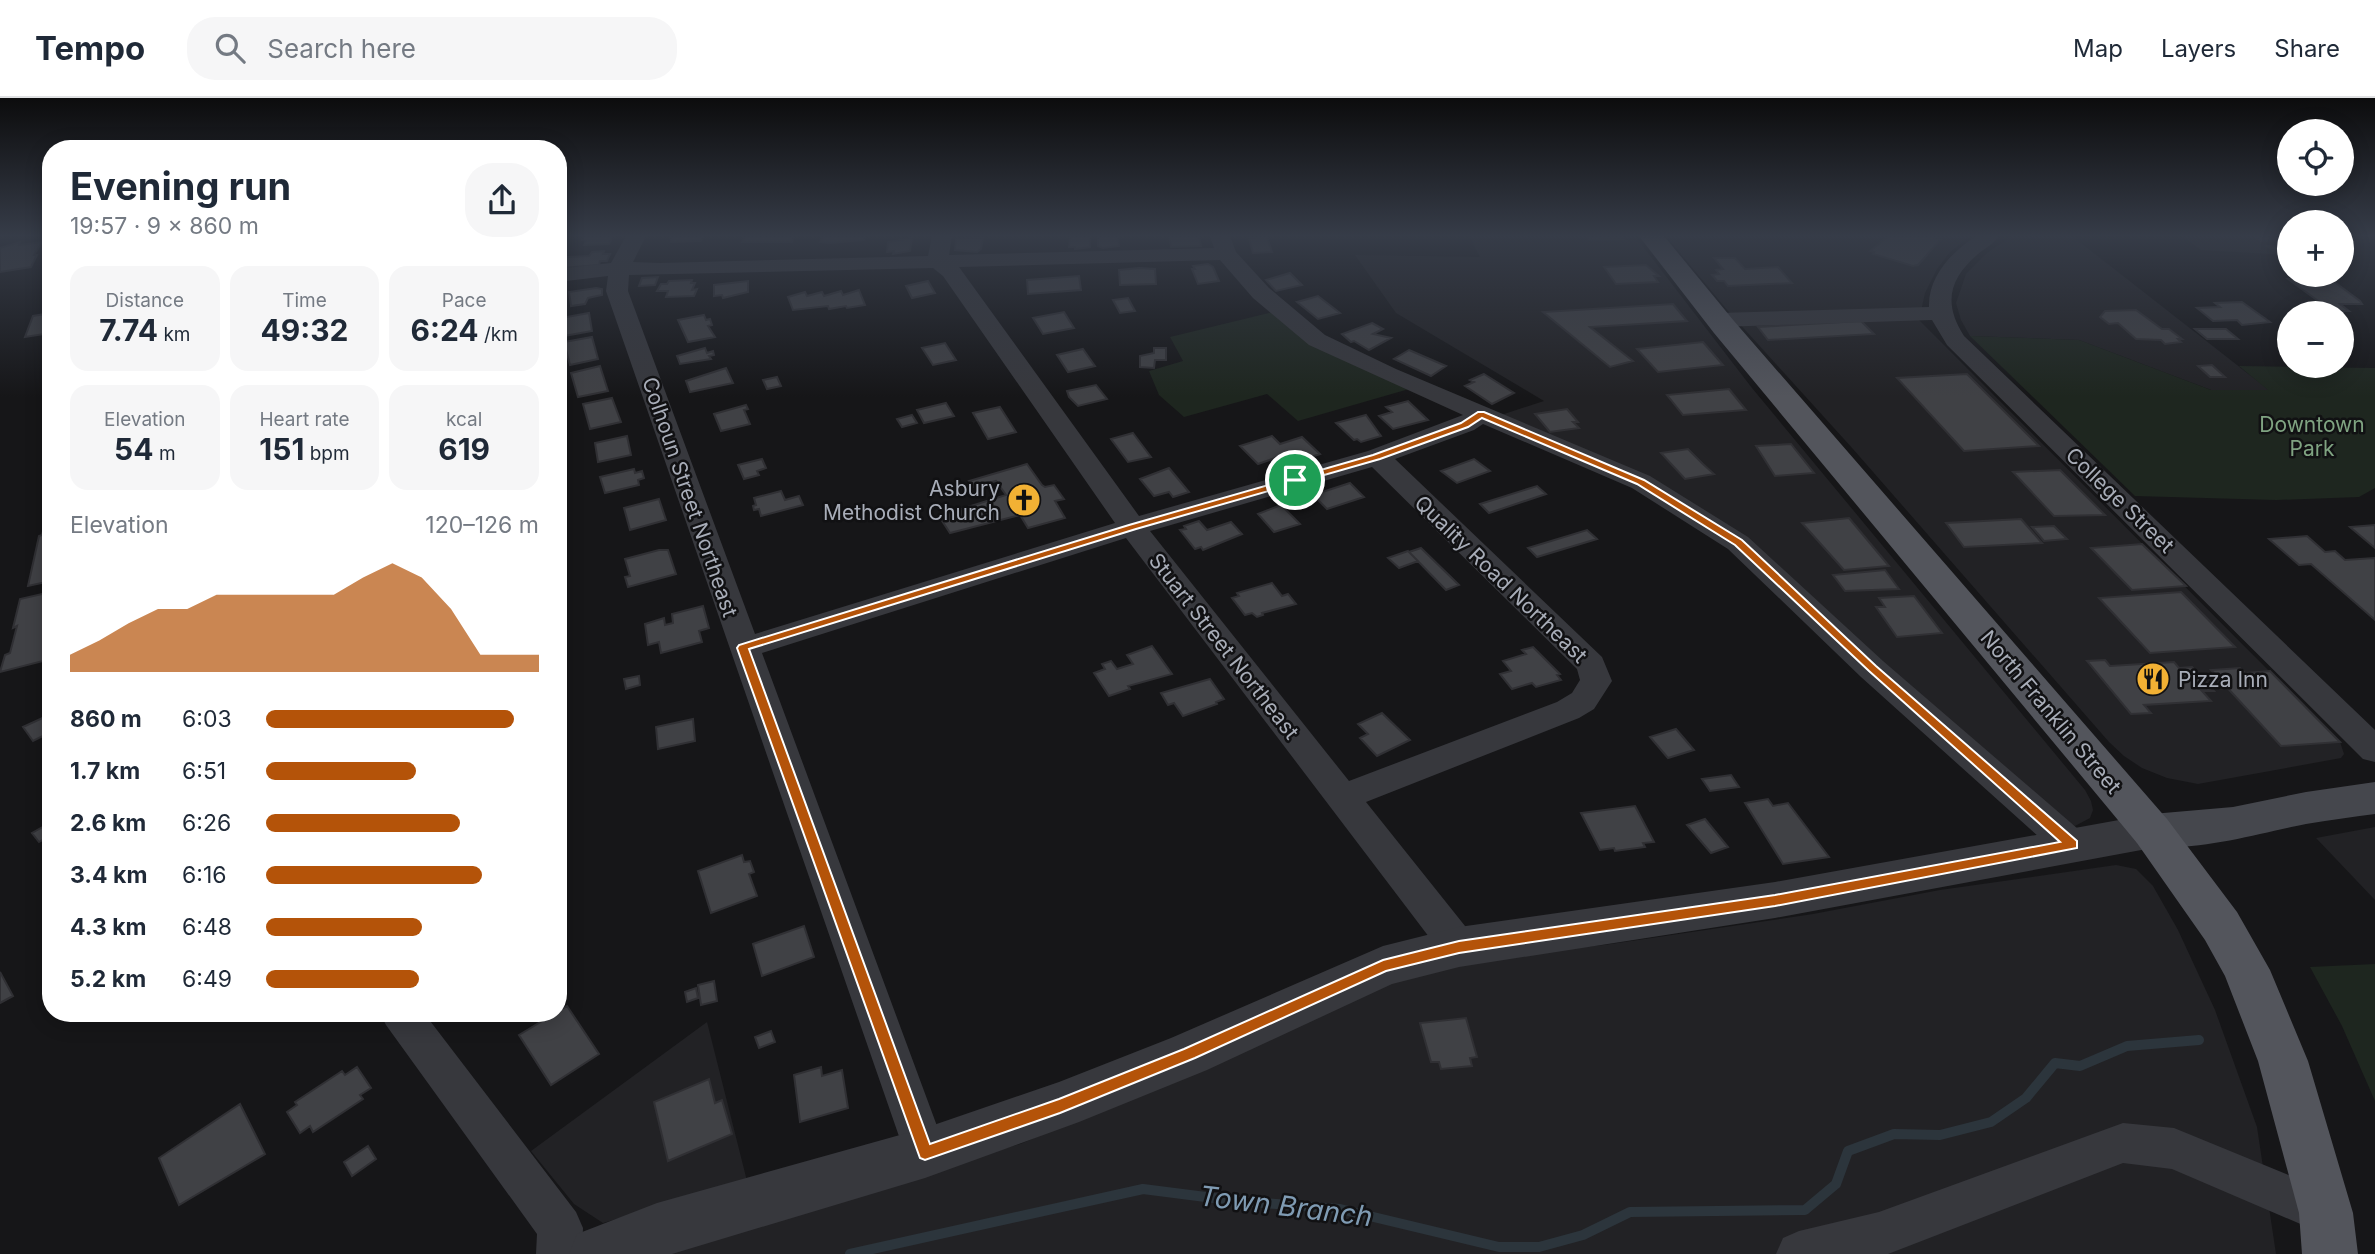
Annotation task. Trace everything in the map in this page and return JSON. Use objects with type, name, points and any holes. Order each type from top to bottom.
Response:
[{"type":"main road","name":"North Franklin Street","points":[[1694,290],[2152,831],[2221,926],[2246,970],[2283,1061],[2328,1234]]},
{"type":"main road","points":[[2152,831],[2233,824],[2306,808],[2375,798]]},
{"type":"street","name":"Colhoun Street Northeast","points":[[617,290],[925,1153]]},
{"type":"street","name":"Stuart Street Northeast","points":[[964,290],[1132,527],[1459,947]]},
{"type":"street","points":[[1259,290],[1317,340],[1641,482],[1738,542],[1872,669],[2072,845]]},
{"type":"street","points":[[1718,320],[1940,313],[1943,290]]},
{"type":"street","name":"College Street","points":[[1940,313],[1955,340],[2375,750]]},
{"type":"street","points":[[743,648],[1132,527],[1377,457],[1465,425],[1481,414]]},
{"type":"street","name":"Quality Road Northeast","points":[[1341,798],[1568,710],[1583,701],[1596,681],[1591,665],[1377,457]]},
{"type":"street","points":[[597,1254],[657,1231],[925,1153],[1060,1105],[1164,1064],[1383,966],[1459,947],[1775,900],[2152,831]]},
{"type":"street","points":[[407,1022],[560,1228],[559,1254]]},
{"type":"street","points":[[1799,1254],[1879,1235],[2123,1143],[2174,1149],[2328,1234]]},
{"type":"shaded area","points":[[1380,290],[1677,290],[1752,388],[2085,790],[2093,810],[2090,818],[2075,826],[2064,820],[1752,548],[1498,416],[1544,401],[1396,313]]},
{"type":"shaded area","points":[[1711,290],[1927,290],[1919,320],[2340,742],[2344,754],[2341,758],[2198,784],[2167,778],[2142,768],[2124,756]]},
{"type":"shaded area","points":[[1961,290],[2141,290],[2269,390],[2211,390],[2079,340],[1970,336],[1956,303]]},
{"type":"shaded area","points":[[2375,827],[2375,900],[2316,838]]},
{"type":"shaded area","points":[[2116,865],[2136,869],[2153,886],[2178,930],[2215,1010],[2257,1127],[2276,1254],[652,1254],[1020,1144],[1189,1074],[1392,983],[1435,971],[1532,952],[1604,945],[1813,914],[1940,890]]},
{"type":"shaded area","points":[[707,1022],[747,1181],[603,1223],[574,1204],[531,1151]]},
{"type":"green space","points":[[1273,312],[1409,389],[1298,421],[1267,394],[1184,417],[1159,395],[1149,371],[1183,361],[1170,337]]},
{"type":"green space","name":"Downtown Park","points":[[1970,336],[2079,340],[2211,390],[2268,390],[2239,366],[2277,367],[2277,378],[2354,378],[2354,368],[2375,368],[2375,488],[2359,497],[2276,500],[2135,496]]},
{"type":"green space","points":[[2375,964],[2375,1101],[2342,1026],[2310,967]]},
{"type":"building","points":[[602,290],[602,295],[588,298],[585,304],[571,306],[569,292]]},
{"type":"building","points":[[697,290],[694,296],[666,297],[668,291],[657,291]]},
{"type":"building","points":[[714,290],[748,290],[723,298],[722,295],[714,296]]},
{"type":"building","points":[[859,290],[865,305],[847,308],[829,309],[828,306],[793,310],[788,297],[805,292],[807,296],[822,292],[824,296],[841,291],[843,295]]},
{"type":"building","points":[[908,290],[933,290],[935,293],[912,298]]},
{"type":"building","points":[[1028,290],[1081,290],[1028,294]]},
{"type":"building","points":[[2303,290],[2345,290],[2362,304],[2354,304],[2354,301],[2318,301]]},
{"type":"building","points":[[1318,296],[1340,313],[1318,319],[1297,302]]},
{"type":"building","points":[[1128,298],[1135,311],[1120,313],[1113,300]]},
{"type":"building","points":[[2242,302],[2270,322],[2242,325],[2237,320],[2213,321],[2197,308],[2220,307],[2215,303]]},
{"type":"building","points":[[1673,304],[1687,321],[1590,327],[1633,361],[1610,367],[1543,312]]},
{"type":"building","points":[[2136,310],[2162,329],[2169,329],[2182,339],[2178,339],[2181,342],[2165,344],[2161,340],[2136,339],[2118,323],[2109,324],[2100,317],[2105,311]]},
{"type":"building","points":[[1064,312],[1074,328],[1043,334],[1033,318]]},
{"type":"building","points":[[589,313],[592,331],[567,335],[567,317]]},
{"type":"building","points":[[42,314],[42,334],[25,337],[33,316]]},
{"type":"building","points":[[704,315],[706,320],[710,319],[712,325],[708,326],[715,337],[688,342],[678,320]]},
{"type":"building","points":[[1861,321],[1874,334],[1768,340],[1758,327]]},
{"type":"building","points":[[1372,323],[1383,329],[1373,334],[1391,338],[1369,350],[1354,341],[1351,342],[1342,334]]},
{"type":"building","points":[[2195,329],[2226,329],[2238,339],[2207,339]]},
{"type":"building","points":[[592,337],[598,359],[570,365],[567,341]]},
{"type":"building","points":[[1703,342],[1723,365],[1658,372],[1637,349]]},
{"type":"building","points":[[945,343],[956,360],[933,365],[922,348]]},
{"type":"building","points":[[705,348],[707,353],[713,351],[714,355],[709,356],[711,359],[680,364],[677,356]]},
{"type":"building","points":[[1154,348],[1166,348],[1166,360],[1155,360],[1154,368],[1140,367],[1140,356],[1154,353]]},
{"type":"building","points":[[1083,349],[1095,366],[1068,372],[1057,355]]},
{"type":"building","points":[[1409,350],[1446,366],[1431,376],[1394,359]]},
{"type":"building","points":[[2212,365],[2225,377],[2210,377],[2198,366]]},
{"type":"building","points":[[600,366],[608,391],[578,397],[571,373]]},
{"type":"building","points":[[726,368],[733,383],[690,392],[686,381]]},
{"type":"building","points":[[1484,374],[1514,393],[1492,404],[1465,386],[1474,382],[1470,380]]},
{"type":"building","points":[[1967,374],[2039,446],[1964,451],[1897,378]]},
{"type":"building","points":[[777,377],[781,386],[767,389],[763,380]]},
{"type":"building","points":[[1096,385],[1107,399],[1078,406],[1067,391]]},
{"type":"building","points":[[1729,389],[1746,410],[1683,415],[1667,395]]},
{"type":"building","points":[[612,398],[621,422],[590,429],[583,404]]},
{"type":"building","points":[[1408,401],[1428,420],[1393,429],[1379,416],[1392,412],[1386,407]]},
{"type":"building","points":[[946,403],[954,416],[924,423],[917,410]]},
{"type":"building","points":[[746,405],[748,409],[744,410],[750,424],[721,431],[714,414]]},
{"type":"building","points":[[1000,407],[1016,432],[988,439],[973,413]]},
{"type":"building","points":[[1567,409],[1578,422],[1573,422],[1579,428],[1550,432],[1535,414]]},
{"type":"building","points":[[912,415],[917,423],[902,427],[897,419]]},
{"type":"building","points":[[1366,415],[1381,436],[1361,442],[1354,440],[1336,423]]},
{"type":"building","points":[[1133,433],[1151,457],[1128,462],[1111,439]]},
{"type":"building","points":[[627,436],[631,455],[598,462],[595,443]]},
{"type":"building","points":[[1272,436],[1280,444],[1302,437],[1320,454],[1296,462],[1287,454],[1258,464],[1240,446]]},
{"type":"building","points":[[1791,444],[1814,473],[1775,476],[1756,446]]},
{"type":"building","points":[[1688,449],[1714,474],[1685,479],[1661,453]]},
{"type":"building","points":[[762,459],[766,468],[757,471],[759,475],[744,479],[738,465]]},
{"type":"building","points":[[1474,459],[1490,471],[1457,483],[1441,471]]},
{"type":"building","name":"Asbury Methodist Church","points":[[1027,464],[1042,485],[1054,485],[1064,499],[1055,501],[1065,518],[1028,528],[1020,515],[950,533],[939,516],[1006,495],[996,481],[974,487],[969,481]]},
{"type":"building","points":[[1169,468],[1189,492],[1173,497],[1169,492],[1154,496],[1140,479]]},
{"type":"building","points":[[634,469],[635,473],[642,471],[644,478],[638,480],[639,485],[605,493],[600,477]]},
{"type":"building","points":[[2060,470],[2105,515],[2054,516],[2013,472]]},
{"type":"building","points":[[1350,483],[1364,497],[1327,509],[1313,495]]},
{"type":"building","points":[[1537,486],[1546,494],[1489,513],[1480,504]]},
{"type":"building","points":[[781,491],[785,500],[799,496],[803,505],[761,516],[759,509],[754,510],[754,498]]},
{"type":"building","points":[[659,499],[666,520],[630,530],[624,508]]},
{"type":"building","points":[[1281,505],[1300,524],[1274,532],[1258,514]]},
{"type":"building","points":[[1849,518],[1889,566],[1844,570],[1802,523]]},
{"type":"building","points":[[2021,519],[2042,543],[1964,547],[1946,523]]},
{"type":"building","points":[[1199,521],[1207,530],[1231,522],[1242,534],[1203,550],[1201,547],[1195,549],[1180,530]]},
{"type":"building","points":[[2375,525],[2375,548],[2350,527]]},
{"type":"building","points":[[2054,526],[2067,539],[2044,541],[2032,527]]},
{"type":"building","points":[[1587,530],[1597,539],[1537,557],[1528,548]]},
{"type":"building","points":[[42,535],[42,583],[28,586],[39,536]]},
{"type":"building","points":[[2307,536],[2325,552],[2335,551],[2345,560],[2375,558],[2375,620],[2311,564],[2299,565],[2269,539]]},
{"type":"building","points":[[2142,544],[2186,586],[2132,590],[2091,548]]},
{"type":"building","points":[[1421,548],[1459,585],[1446,590],[1409,552]]},
{"type":"building","points":[[668,550],[676,574],[628,587],[625,577],[630,576],[625,559]]},
{"type":"building","points":[[1408,551],[1418,561],[1399,568],[1388,558]]},
{"type":"building","points":[[1885,570],[1899,589],[1845,591],[1833,575]]},
{"type":"building","points":[[1272,583],[1282,596],[1288,594],[1296,604],[1262,613],[1263,615],[1257,617],[1252,613],[1245,615],[1232,598],[1239,596],[1237,593]]},
{"type":"building","points":[[2181,592],[2235,647],[2150,653],[2099,598]]},
{"type":"building","points":[[42,594],[42,661],[0,672],[5,655],[10,653],[20,599]]},
{"type":"building","points":[[1914,596],[1942,633],[1897,637],[1876,607],[1885,607],[1879,598]]},
{"type":"building","points":[[703,606],[709,628],[699,631],[702,642],[661,653],[659,642],[648,645],[645,624],[664,618],[665,625],[673,623],[672,614]]},
{"type":"building","points":[[1152,646],[1172,674],[1128,686],[1130,689],[1109,696],[1094,673],[1105,669],[1102,664],[1111,661],[1117,669],[1133,664],[1127,655]]},
{"type":"building","points":[[1533,647],[1560,674],[1557,675],[1561,680],[1536,687],[1532,683],[1512,689],[1500,674],[1511,671],[1503,661],[1526,654],[1522,650]]},
{"type":"building","name":"Pizza Inn","points":[[2105,660],[2110,666],[2174,662],[2179,668],[2192,667],[2214,691],[2202,691],[2211,701],[2144,705],[2151,713],[2131,714],[2087,661]]},
{"type":"building","points":[[2240,668],[2245,673],[2270,671],[2340,742],[2281,746],[2211,670]]},
{"type":"building","points":[[639,676],[640,685],[626,689],[624,679]]},
{"type":"building","points":[[1210,679],[1224,699],[1183,716],[1174,703],[1168,705],[1161,693]]},
{"type":"building","points":[[1382,713],[1410,740],[1377,756],[1360,738],[1368,734],[1358,724]]},
{"type":"building","points":[[42,718],[42,736],[33,741],[23,727]]},
{"type":"building","points":[[693,719],[695,741],[658,749],[656,727]]},
{"type":"building","points":[[1676,729],[1694,750],[1668,758],[1650,737]]},
{"type":"building","points":[[1731,775],[1739,787],[1710,791],[1702,779]]},
{"type":"building","points":[[1768,799],[1773,806],[1788,803],[1829,857],[1783,864],[1745,803]]},
{"type":"building","points":[[1635,806],[1654,842],[1643,843],[1645,847],[1600,850],[1581,813]]},
{"type":"building","points":[[1705,819],[1728,847],[1711,853],[1687,825]]},
{"type":"building","points":[[42,827],[42,840],[39,842],[32,833]]},
{"type":"building","points":[[742,855],[744,862],[750,861],[754,872],[749,874],[757,896],[711,913],[698,871]]},
{"type":"building","points":[[804,926],[814,957],[762,976],[753,944]]},
{"type":"building","points":[[0,972],[13,996],[0,1003]]},
{"type":"building","points":[[714,981],[717,1001],[701,1005],[698,985]]},
{"type":"building","points":[[696,988],[698,998],[687,1002],[685,992]]},
{"type":"building","points":[[567,1006],[599,1054],[551,1085],[519,1035],[541,1022],[567,1022]]},
{"type":"building","points":[[1466,1018],[1477,1057],[1470,1058],[1472,1066],[1441,1069],[1439,1062],[1431,1062],[1420,1023]]},
{"type":"building","points":[[771,1031],[775,1042],[759,1048],[755,1037]]},
{"type":"building","points":[[357,1067],[371,1088],[360,1095],[363,1099],[313,1132],[310,1126],[300,1133],[287,1112],[297,1105],[295,1102],[342,1071],[345,1075]]},
{"type":"building","points":[[821,1067],[822,1076],[842,1070],[848,1108],[800,1122],[794,1075]]},
{"type":"building","points":[[709,1079],[715,1103],[722,1100],[732,1134],[668,1161],[654,1102]]},
{"type":"building","points":[[240,1104],[265,1154],[179,1205],[159,1158]]},
{"type":"building","points":[[368,1146],[376,1159],[352,1176],[344,1162]]},
{"type":"waterway","name":"Town Branch","points":[[850,1254],[1143,1189],[1237,1201],[1340,1209],[1499,1247],[1539,1247],[1583,1235],[1630,1212],[1805,1210],[1836,1184],[1848,1151],[1894,1134],[1940,1135],[1991,1122],[2026,1098],[2055,1063],[2080,1066],[2127,1046],[2199,1040]]},
{"type":"place","name":"Asbury Methodist Church","points":[[1024,500]]},
{"type":"place","name":"Pizza Inn","points":[[2153,679]]},
{"type":"route","points":[[1481,414],[1641,482],[1738,542],[1872,669],[2072,845],[1775,900],[1459,947],[1383,966],[1189,1054],[1060,1105],[925,1153],[743,648],[1132,527],[1295,480],[1377,457],[1465,425],[1481,414]]}]
